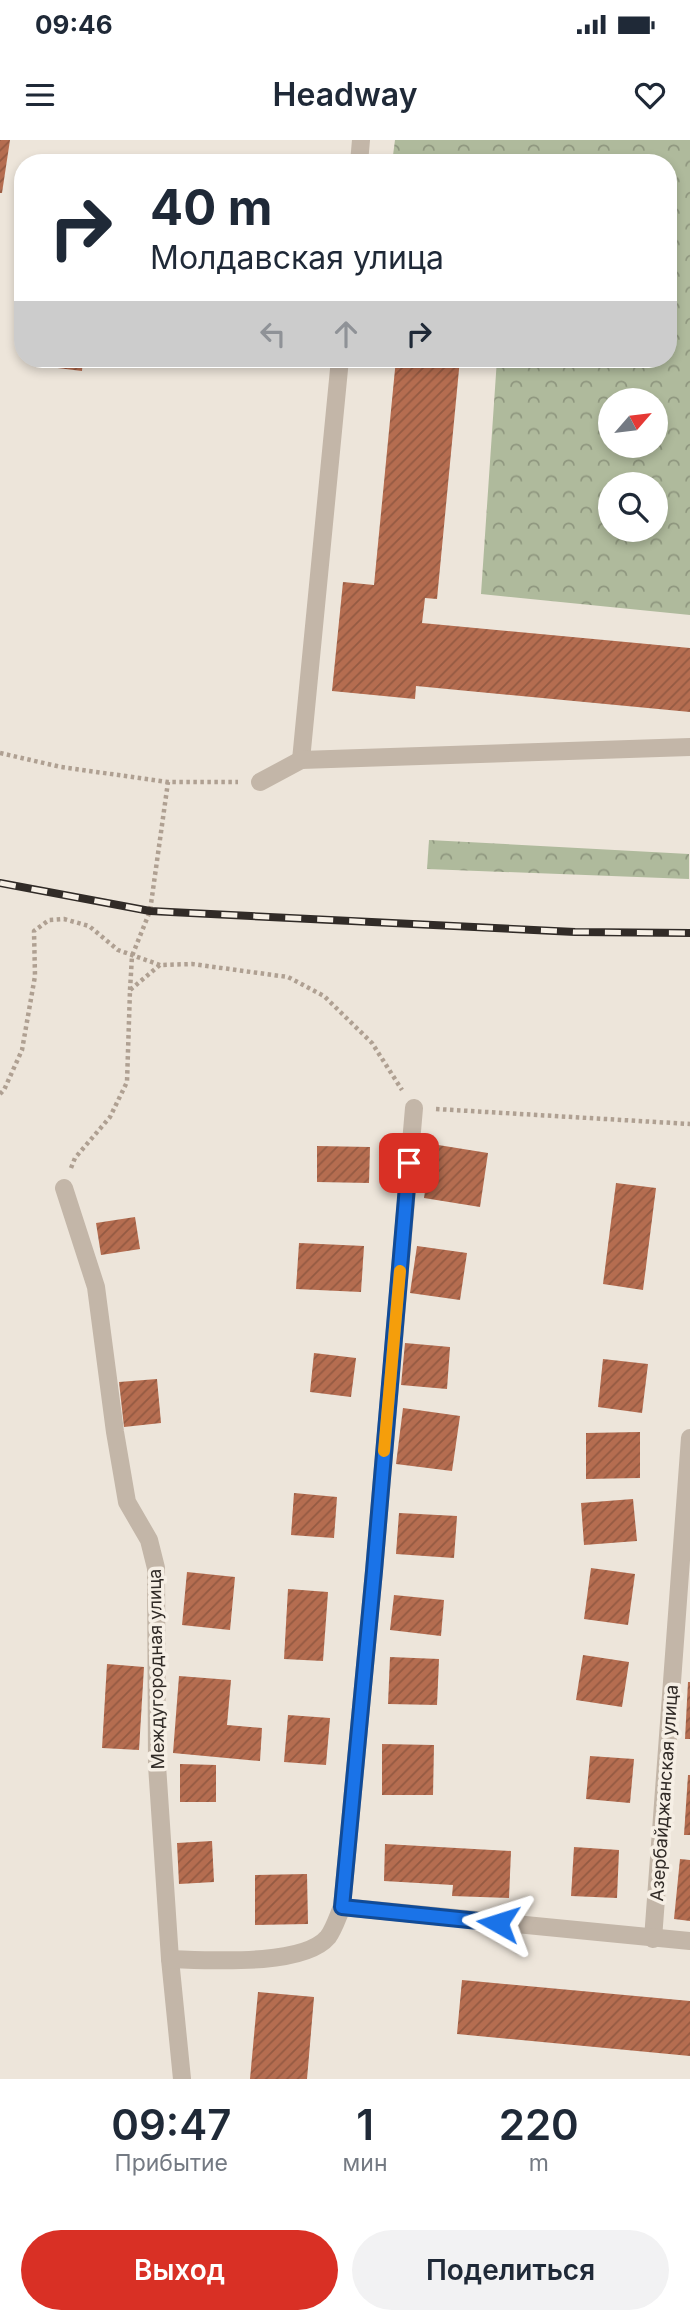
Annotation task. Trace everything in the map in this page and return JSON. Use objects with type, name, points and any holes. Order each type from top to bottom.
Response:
[{"type":"street","points":[[301,760],[339,368]]},
{"type":"street","points":[[260,782],[301,760],[690,747]]},
{"type":"street","points":[[170,1959],[239,1961],[305,1953],[328,1937],[342,1907],[414,1108]]},
{"type":"street","name":"Междугородная улица","points":[[64,1188],[96,1287],[127,1502],[149,1540],[156,1568],[157,1765],[170,1959],[183,2079]]},
{"type":"street","name":"Азербайджанская улица","points":[[653,1939],[690,1438]]},
{"type":"street","points":[[342,1907],[690,1941]]},
{"type":"path","points":[[0,752],[61,767],[169,782],[260,782]]},
{"type":"path","points":[[64,1188],[75,1158],[110,1117],[127,1082],[132,956],[150,911],[169,782]]},
{"type":"path","points":[[0,1094],[22,1049],[35,976],[34,931],[49,920],[64,919],[89,926],[118,950],[160,965],[192,964],[288,977],[324,996],[372,1044],[414,1108],[690,1124]]},
{"type":"path","points":[[130,990],[160,965]]},
{"type":"green space","points":[[395,140],[690,140],[690,615],[481,594],[496,368],[677,368],[677,154],[393,154]]},
{"type":"green space","points":[[429,840],[689,854],[689,879],[427,869]]},
{"type":"building","points":[[0,140],[10,140],[2,193],[0,193]]},
{"type":"building","points":[[57,368],[82,368],[82,371]]},
{"type":"building","points":[[395,368],[459,368],[437,599],[425,598],[422,623],[690,648],[690,712],[416,686],[415,699],[332,691],[343,582],[374,585]]},
{"type":"building","points":[[432,1144],[488,1153],[480,1207],[424,1198]]},
{"type":"building","points":[[317,1146],[370,1147],[369,1183],[317,1182]]},
{"type":"building","points":[[616,1183],[656,1188],[643,1290],[603,1284]]},
{"type":"building","points":[[135,1217],[140,1249],[101,1255],[96,1223]]},
{"type":"building","points":[[299,1243],[364,1246],[361,1292],[296,1289]]},
{"type":"building","points":[[417,1246],[467,1253],[460,1300],[410,1293]]},
{"type":"building","points":[[405,1343],[450,1347],[447,1389],[401,1385]]},
{"type":"building","points":[[314,1353],[356,1358],[351,1397],[310,1392]]},
{"type":"building","points":[[603,1359],[648,1364],[642,1413],[598,1407]]},
{"type":"building","points":[[157,1379],[161,1423],[124,1427],[119,1382]]},
{"type":"building","points":[[403,1408],[460,1416],[452,1471],[396,1464]]},
{"type":"building","points":[[640,1432],[640,1478],[586,1479],[586,1433]]},
{"type":"building","points":[[294,1493],[337,1497],[334,1538],[291,1535]]},
{"type":"building","points":[[633,1499],[637,1541],[584,1545],[581,1503]]},
{"type":"building","points":[[399,1513],[457,1516],[454,1558],[396,1554]]},
{"type":"building","points":[[591,1568],[635,1574],[628,1625],[584,1619]]},
{"type":"building","points":[[187,1572],[235,1577],[230,1630],[182,1625]]},
{"type":"building","points":[[288,1589],[328,1592],[323,1661],[284,1659]]},
{"type":"building","points":[[394,1595],[444,1600],[441,1636],[390,1630]]},
{"type":"building","points":[[583,1655],[629,1662],[622,1707],[576,1700]]},
{"type":"building","points":[[390,1657],[439,1659],[437,1705],[388,1704]]},
{"type":"building","points":[[107,1664],[144,1667],[139,1750],[102,1748]]},
{"type":"building","points":[[179,1676],[231,1680],[227,1725],[262,1728],[260,1761],[173,1753]]},
{"type":"building","points":[[688,1682],[690,1739],[685,1739]]},
{"type":"building","points":[[288,1715],[330,1718],[326,1765],[284,1762]]},
{"type":"building","points":[[382,1744],[434,1745],[433,1795],[382,1795]]},
{"type":"building","points":[[590,1756],[634,1759],[630,1803],[586,1799]]},
{"type":"building","points":[[180,1764],[216,1765],[216,1802],[180,1802]]},
{"type":"building","points":[[688,1775],[690,1835],[684,1835]]},
{"type":"building","points":[[212,1841],[214,1882],[179,1884],[177,1843]]},
{"type":"building","points":[[385,1844],[511,1851],[509,1898],[452,1896],[453,1885],[384,1881]]},
{"type":"building","points":[[574,1847],[619,1850],[617,1898],[571,1896]]},
{"type":"building","points":[[680,1859],[690,1860],[690,1921],[674,1919]]},
{"type":"building","points":[[307,1874],[308,1924],[255,1925],[255,1875]]},
{"type":"building","points":[[462,1980],[690,2001],[690,2056],[457,2034]]},
{"type":"building","points":[[258,1992],[314,1997],[307,2079],[250,2079]]},
{"type":"railway","points":[[0,883],[150,911],[575,932],[690,933]]},
{"type":"slow traffic","points":[[384,1451],[400,1271]]},
{"type":"route","points":[[409,1163],[342,1907],[498,1923]]}]
